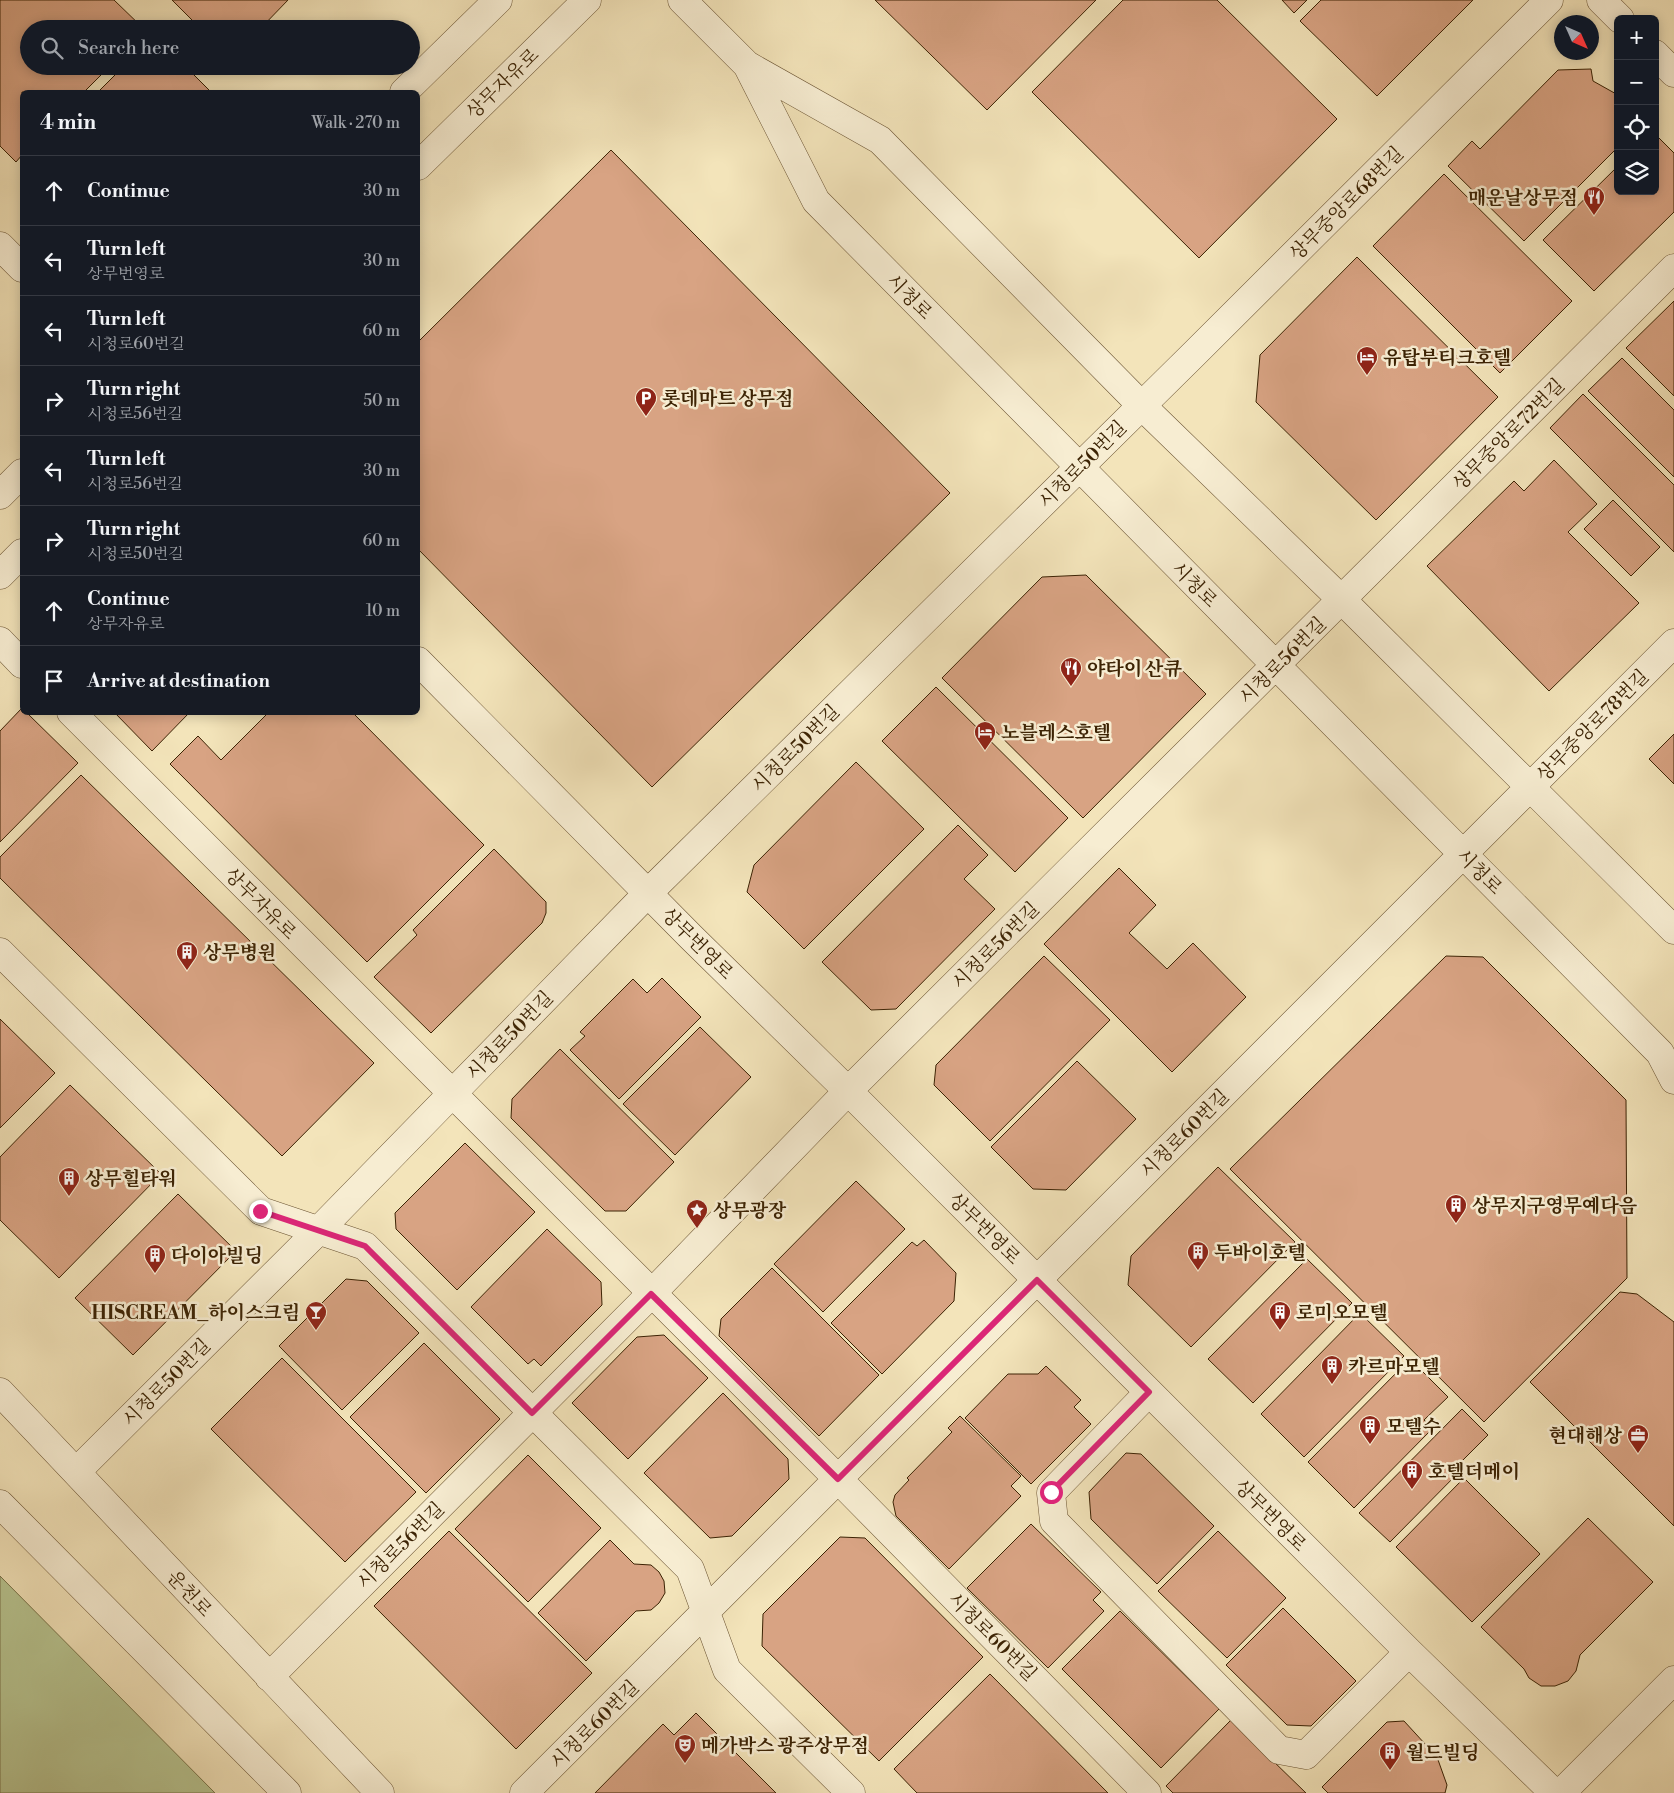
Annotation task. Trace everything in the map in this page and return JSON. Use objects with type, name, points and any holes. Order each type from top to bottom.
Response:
[{"type":"street","points":[[406,90],[498,0]]},
{"type":"street","name":"상무자유로","points":[[420,164],[587,0]]},
{"type":"street","name":"시청로","points":[[682,0],[747,66],[880,140],[1141,405],[1531,786],[1674,930]]},
{"type":"street","name":"상무중앙로68번길","points":[[1141,405],[1549,0]]},
{"type":"street","points":[[1601,0],[1616,15]]},
{"type":"street","points":[[1659,58],[1674,73]]},
{"type":"street","name":"시청로","points":[[747,66],[816,201],[1660,1053],[1674,1080]]},
{"type":"street","points":[[0,246],[20,266]]},
{"type":"street","name":"상무중앙로72번길","points":[[1342,600],[1674,268]]},
{"type":"street","name":"시청로50번길","points":[[76,1472],[319,1230],[648,893],[1141,405]]},
{"type":"street","points":[[0,495],[20,474]]},
{"type":"street","points":[[0,575],[20,555]]},
{"type":"street","name":"시청로56번길","points":[[269,1677],[651,1294],[848,1091],[1342,600]]},
{"type":"street","points":[[0,641],[20,662]]},
{"type":"street","name":"상무중앙로78번길","points":[[1531,786],[1674,643]]},
{"type":"street","name":"상무번영로","points":[[420,663],[1408,1652],[1554,1793]]},
{"type":"street","name":"상무자유로","points":[[74,715],[451,1094]]},
{"type":"street","name":"시청로60번길","points":[[524,1793],[1531,786]]},
{"type":"street","points":[[0,952],[260,1211],[365,1246],[690,1569],[727,1670],[851,1793]]},
{"type":"street","name":"시청로50번길","points":[[451,1094],[651,1294]]},
{"type":"street","points":[[651,1294],[838,1479]]},
{"type":"street","name":"운천로","points":[[0,1392],[380,1793]]},
{"type":"street","points":[[1149,1392],[1051,1492],[1054,1521],[1279,1750],[1306,1754],[1408,1652]]},
{"type":"street","name":"시청로60번길","points":[[838,1479],[1147,1793]]},
{"type":"street","points":[[0,1504],[287,1793]]},
{"type":"street","points":[[1561,1793],[1674,1680]]},
{"type":"green space","points":[[0,1576],[215,1793],[0,1793]]},
{"type":"building","points":[[0,0],[114,0],[135,20],[20,20],[20,75],[101,75],[86,90],[20,90],[20,157],[16,162],[0,146]]},
{"type":"building","points":[[172,0],[288,0],[269,20],[192,20]]},
{"type":"building","points":[[875,0],[1096,0],[987,110]]},
{"type":"building","points":[[1123,0],[1217,0],[1337,119],[1199,258],[1032,92]]},
{"type":"building","points":[[1282,0],[1307,0],[1294,13]]},
{"type":"building","points":[[1321,0],[1473,0],[1377,96],[1300,21]]},
{"type":"building","points":[[1591,69],[1593,81],[1614,93],[1614,151],[1524,241],[1448,166],[1472,141],[1480,149],[1558,70]]},
{"type":"building","points":[[115,75],[194,75],[209,90],[100,90]]},
{"type":"building","points":[[1659,138],[1674,153],[1674,212],[1594,291],[1543,240],[1614,170],[1614,195],[1659,195]]},
{"type":"building","name":"롯데마트 상무점","points":[[611,150],[950,493],[652,787],[420,551],[420,340]]},
{"type":"building","points":[[1444,174],[1572,301],[1500,373],[1373,246]]},
{"type":"building","name":"유탑부티크호텔","points":[[1357,257],[1498,397],[1376,520],[1256,402],[1260,355]]},
{"type":"building","points":[[1674,301],[1674,396],[1626,348]]},
{"type":"building","points":[[1622,358],[1674,410],[1674,477],[1588,391]]},
{"type":"building","points":[[1583,394],[1674,485],[1674,552],[1550,428]]},
{"type":"building","points":[[1554,460],[1597,504],[1568,532],[1639,603],[1549,691],[1427,566],[1514,481],[1524,491]]},
{"type":"building","points":[[1613,500],[1660,547],[1631,576],[1584,529]]},
{"type":"building","points":[[1086,575],[1206,694],[1083,818],[942,678],[1042,577]]},
{"type":"building","points":[[936,687],[1068,818],[1015,872],[882,741]]},
{"type":"building","points":[[20,710],[20,715],[29,715],[78,763],[0,842],[0,731]]},
{"type":"building","points":[[117,715],[187,715],[152,751]]},
{"type":"building","points":[[266,715],[355,715],[484,845],[367,962],[170,764],[198,736],[221,760]]},
{"type":"building","points":[[1674,734],[1674,784],[1649,759]]},
{"type":"building","points":[[856,762],[924,829],[804,949],[747,892],[754,865]]},
{"type":"building","name":"상무병원","points":[[81,775],[374,1063],[282,1156],[0,878],[0,857]]},
{"type":"building","points":[[958,825],[988,855],[964,879],[995,909],[896,1009],[871,1010],[822,962]]},
{"type":"building","points":[[494,849],[546,902],[546,913],[542,923],[431,1033],[374,977],[417,935],[413,930]]},
{"type":"building","points":[[1119,868],[1156,905],[1129,933],[1167,969],[1193,943],[1246,997],[1172,1072],[1044,944]]},
{"type":"building","points":[[1044,956],[1110,1020],[990,1141],[934,1085],[936,1065]]},
{"type":"building","name":"상무지구영무예다음","points":[[1446,956],[1483,957],[1626,1100],[1627,1278],[1484,1422],[1230,1169]]},
{"type":"building","points":[[662,978],[701,1017],[619,1099],[570,1050],[585,1036],[580,1032],[633,979],[647,993]]},
{"type":"building","points":[[0,1019],[55,1073],[0,1128]]},
{"type":"building","points":[[700,1027],[751,1077],[675,1155],[623,1104]]},
{"type":"building","points":[[560,1049],[674,1162],[626,1211],[605,1211],[511,1118],[512,1099]]},
{"type":"building","points":[[1077,1061],[1136,1119],[1066,1190],[1033,1189],[991,1147]]},
{"type":"building","name":"상무힐타워","points":[[70,1085],[161,1174],[59,1278],[0,1220],[0,1157]]},
{"type":"building","points":[[465,1143],[535,1212],[457,1290],[396,1229],[395,1213]]},
{"type":"building","name":"두바이호텔","points":[[1218,1167],[1295,1242],[1191,1347],[1128,1285],[1131,1256]]},
{"type":"building","points":[[856,1181],[905,1229],[823,1312],[774,1264]]},
{"type":"building","name":"다이아빌딩","points":[[178,1194],[236,1251],[133,1355],[75,1298]]},
{"type":"building","points":[[547,1229],[601,1282],[602,1305],[541,1366],[534,1359],[528,1364],[471,1307]]},
{"type":"building","points":[[924,1240],[956,1273],[954,1301],[882,1374],[831,1323],[912,1242],[917,1246]]},
{"type":"building","name":"로미오모텔","points":[[1307,1259],[1352,1303],[1253,1403],[1208,1359]]},
{"type":"building","points":[[772,1268],[879,1375],[819,1436],[719,1336],[721,1319]]},
{"type":"building","points":[[346,1279],[367,1281],[419,1333],[342,1410],[279,1346]]},
{"type":"building","name":"현대해상","points":[[1620,1292],[1637,1294],[1674,1322],[1674,1526],[1530,1382]]},
{"type":"building","name":"카르마모텔","points":[[1360,1313],[1404,1356],[1304,1457],[1261,1414]]},
{"type":"building","points":[[664,1335],[708,1378],[628,1459],[572,1403],[637,1337]]},
{"type":"building","points":[[424,1343],[500,1419],[426,1493],[350,1417]]},
{"type":"building","points":[[282,1358],[416,1492],[345,1562],[211,1429]]},
{"type":"building","name":"모텔수","points":[[1410,1359],[1448,1397],[1424,1420],[1433,1428],[1354,1508],[1308,1462]]},
{"type":"building","points":[[1046,1366],[1081,1400],[1074,1407],[1091,1424],[1031,1484],[965,1418],[1008,1374],[1038,1374]]},
{"type":"building","points":[[723,1393],[788,1459],[789,1479],[732,1536],[710,1538],[644,1473]]},
{"type":"building","name":"호텔더메이","points":[[1462,1409],[1488,1435],[1460,1463],[1464,1467],[1390,1542],[1359,1513]]},
{"type":"building","points":[[960,1416],[1021,1476],[1011,1486],[1021,1496],[949,1569],[896,1516],[893,1502],[895,1495],[909,1480],[907,1478],[952,1432],[948,1428]]},
{"type":"building","points":[[1126,1453],[1141,1454],[1214,1526],[1157,1584],[1091,1519],[1089,1492]]},
{"type":"building","points":[[528,1455],[601,1528],[528,1602],[455,1529]]},
{"type":"building","points":[[1464,1478],[1540,1554],[1472,1622],[1396,1547]]},
{"type":"building","points":[[1588,1518],[1653,1582],[1580,1655],[1576,1671],[1568,1681],[1555,1686],[1541,1686],[1529,1678],[1524,1669],[1481,1627]]},
{"type":"building","points":[[1031,1524],[1101,1592],[1093,1600],[1104,1611],[1048,1668],[967,1588]]},
{"type":"building","points":[[449,1531],[592,1673],[516,1749],[374,1606]]},
{"type":"building","points":[[1218,1531],[1286,1598],[1227,1658],[1158,1591]]},
{"type":"building","points":[[840,1537],[865,1538],[983,1657],[879,1761],[762,1646],[763,1614]]},
{"type":"building","points":[[610,1540],[634,1564],[651,1565],[659,1572],[664,1581],[665,1593],[659,1603],[651,1610],[636,1611],[586,1661],[538,1613]]},
{"type":"building","points":[[1283,1608],[1356,1681],[1311,1726],[1287,1725],[1226,1665]]},
{"type":"building","points":[[1120,1611],[1219,1709],[1161,1768],[1062,1669]]},
{"type":"building","points":[[990,1674],[1108,1793],[917,1793],[894,1769]]},
{"type":"building","name":"메가박스 광주상무점","points":[[696,1713],[776,1793],[595,1793],[663,1724],[674,1735]]},
{"type":"building","points":[[1231,1720],[1306,1793],[1173,1793],[1166,1786]]},
{"type":"building","name":"월드빌딩","points":[[1404,1721],[1437,1757],[1447,1785],[1445,1793],[1328,1793],[1322,1787],[1387,1722]]},
{"type":"place","name":"매운날상무점","points":[[1594,216]]},
{"type":"place","name":"유탑부티크호텔","points":[[1367,376]]},
{"type":"place","name":"롯데마트 상무점","points":[[646,417]]},
{"type":"place","name":"야타이 산큐","points":[[1071,687]]},
{"type":"place","name":"노블레스호텔","points":[[985,751]]},
{"type":"place","name":"상무병원","points":[[187,971]]},
{"type":"place","name":"상무힐타워","points":[[69,1197]]},
{"type":"place","name":"상무지구영무예다음","points":[[1456,1224]]},
{"type":"place","name":"상무광장","points":[[697,1229]]},
{"type":"place","name":"두바이호텔","points":[[1198,1271]]},
{"type":"place","name":"다이아빌딩","points":[[155,1274]]},
{"type":"place","name":"HISCREAM_하이스크림","points":[[316,1331]]},
{"type":"place","name":"로미오모텔","points":[[1280,1331]]},
{"type":"place","name":"카르마모텔","points":[[1332,1385]]},
{"type":"place","name":"모텔수","points":[[1370,1445]]},
{"type":"place","name":"현대해상","points":[[1638,1454]]},
{"type":"place","name":"호텔더메이","points":[[1412,1490]]},
{"type":"place","name":"메가박스 광주상무점","points":[[685,1764]]},
{"type":"place","name":"월드빌딩","points":[[1390,1771]]},
{"type":"route","points":[[260,1211],[365,1246],[532,1413],[651,1294],[838,1479],[1037,1280],[1149,1392],[1051,1492]]}]
